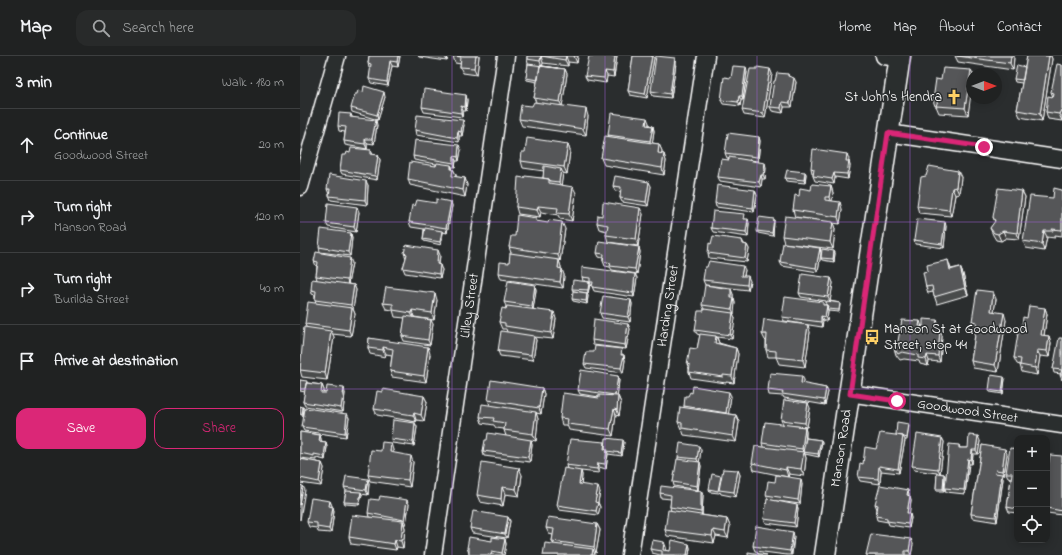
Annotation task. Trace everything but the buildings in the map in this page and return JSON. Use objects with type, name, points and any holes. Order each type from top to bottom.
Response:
[{"type":"street","points":[[300,186],[336,56]]},
{"type":"street","name":"Lilley Street","points":[[433,555],[506,56]]},
{"type":"street","name":"Harding Street","points":[[630,555],[706,56]]},
{"type":"street","name":"Manson Road","points":[[825,555],[888,133],[894,57]]},
{"type":"street","points":[[888,133],[1062,159]]},
{"type":"street","name":"Goodwood Street","points":[[850,394],[1062,425]]},
{"type":"place","name":"St John's Hendra","points":[[954,97]]},
{"type":"place","name":"Manson St at Goodwood Street, stop 44","points":[[872,337]]},
{"type":"route","points":[[897,401],[850,394],[888,133],[984,147]]}]
